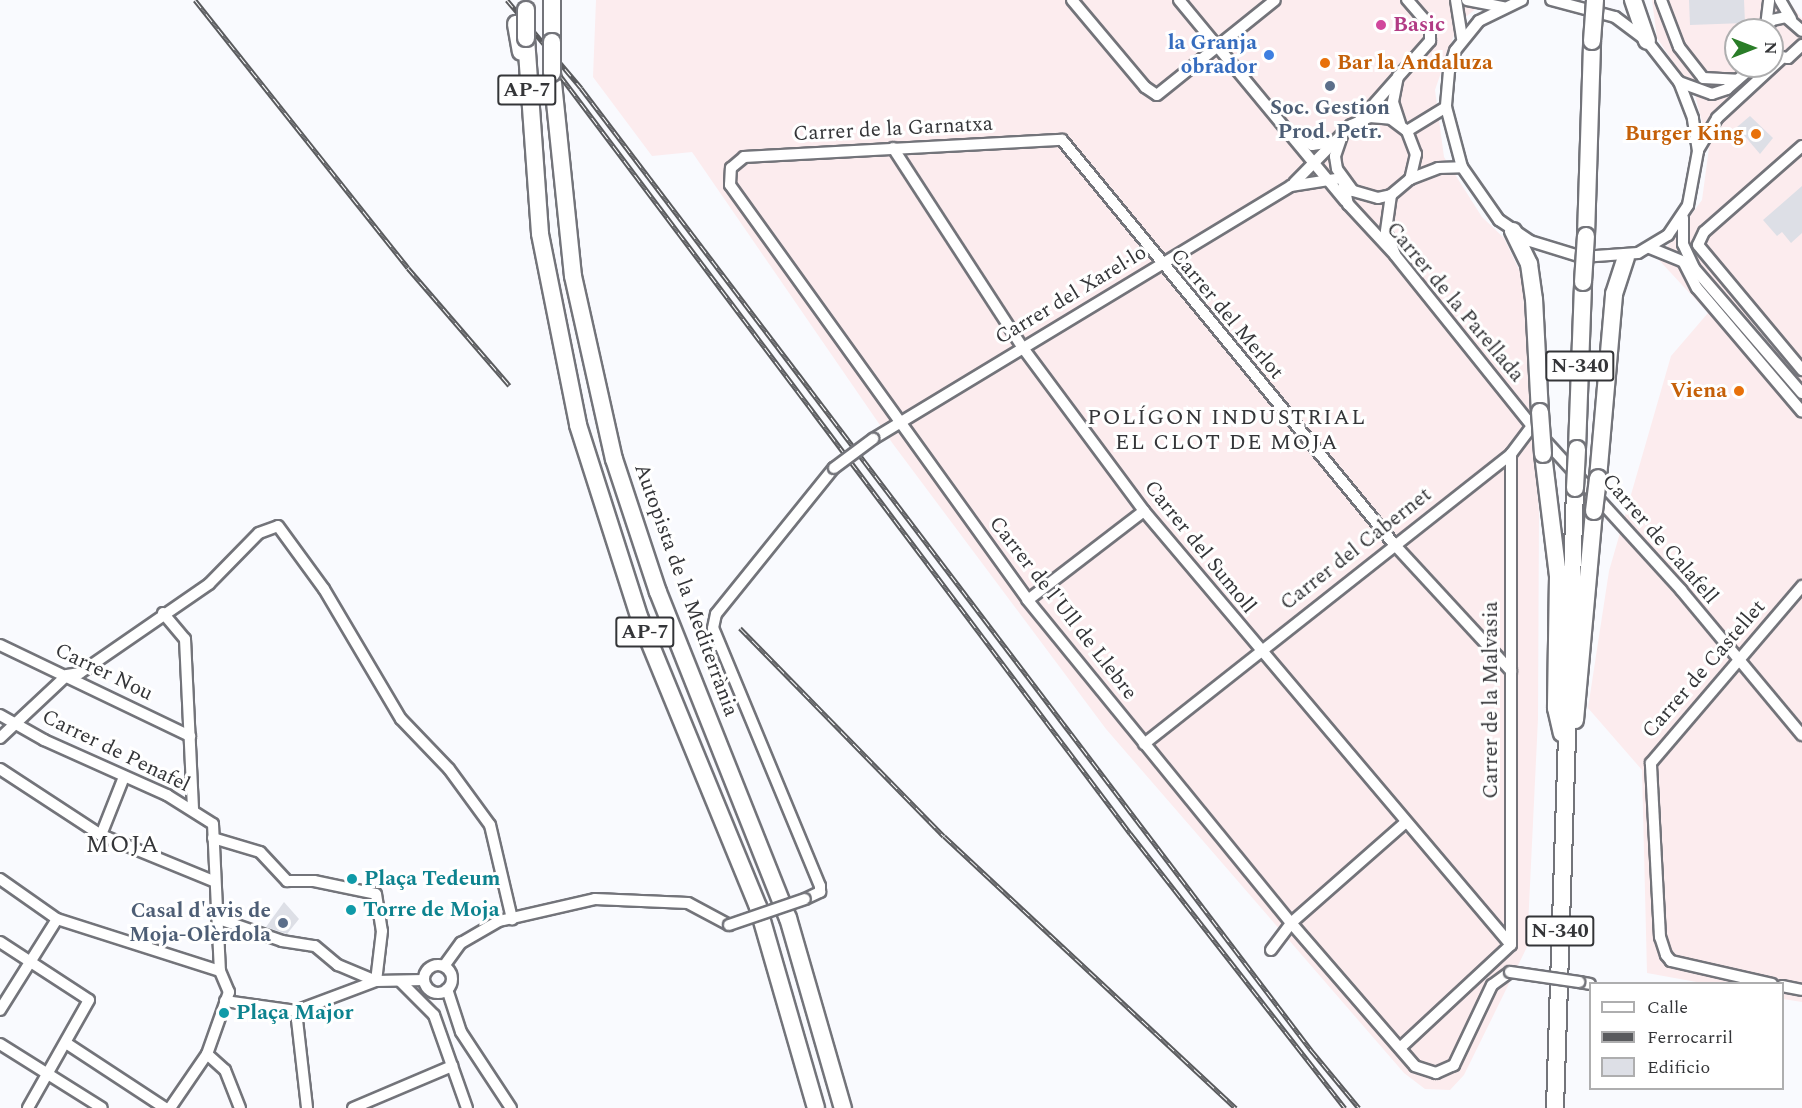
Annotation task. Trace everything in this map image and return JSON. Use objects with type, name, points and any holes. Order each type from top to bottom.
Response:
[{"type":"highway","name":"Autopista de la Mediterrània","points":[[552,0],[552,74],[573,276],[614,459],[662,603],[789,918],[843,1108]]},
{"type":"highway","name":"N-340","points":[[1555,1108],[1575,489],[1595,0]]},
{"type":"highway","points":[[1633,0],[1647,41]]},
{"type":"highway","points":[[521,9],[527,90]]},
{"type":"highway","name":"AP-7","points":[[521,9],[526,38],[527,90],[553,315],[590,471],[640,619],[758,907],[816,1108]]},
{"type":"highway","points":[[1513,231],[1530,276],[1536,419],[1543,454],[1558,577],[1556,708],[1567,753]]},
{"type":"highway","points":[[1567,753],[1581,697],[1594,511],[1614,294],[1626,256]]},
{"type":"street","points":[[1072,0],[1144,87],[1157,95],[1275,0]]},
{"type":"street","name":"Carrer de la Parellada","points":[[1179,0],[1293,134],[1312,165],[1395,255],[1536,419]]},
{"type":"street","points":[[1291,186],[1360,120],[1399,72],[1430,41],[1430,26],[1407,0]]},
{"type":"street","points":[[1456,0],[1462,39]]},
{"type":"street","points":[[1467,0],[1503,7]]},
{"type":"street","points":[[1522,0],[1503,7],[1462,39],[1449,70],[1446,107],[1462,167],[1489,208],[1513,231],[1563,253],[1626,256],[1650,248],[1684,215]]},
{"type":"street","points":[[1551,0],[1615,17],[1647,41],[1679,82],[1693,118],[1698,151]]},
{"type":"street","points":[[1661,0],[1679,47],[1703,78],[1737,80]]},
{"type":"street","points":[[1767,18],[1769,0]]},
{"type":"street","points":[[1780,0],[1791,19],[1802,31]]},
{"type":"street","points":[[1779,18],[1791,19]]},
{"type":"street","points":[[1784,54],[1801,49]]},
{"type":"street","points":[[1399,72],[1393,102],[1416,154],[1410,179]]},
{"type":"street","points":[[1679,82],[1712,94],[1739,78]]},
{"type":"street","points":[[1694,268],[1683,244],[1684,215],[1698,151],[1717,118],[1756,78]]},
{"type":"street","points":[[1360,120],[1381,117],[1403,127],[1446,107]]},
{"type":"street","name":"Carrer de la Parellada","points":[[1293,134],[1319,147],[1339,138]]},
{"type":"street","points":[[1339,138],[1335,156],[1348,204]]},
{"type":"street","name":"Carrer de la Garnatxa","points":[[731,168],[744,157],[1062,140]]},
{"type":"street","name":"Carrer del Merlot","points":[[1062,140],[1160,265],[1393,543],[1510,671]]},
{"type":"street","points":[[1802,146],[1704,232],[1698,245],[1802,370]]},
{"type":"street","name":"Carrer del Sumoll","points":[[893,148],[1023,348],[1144,511],[1258,650],[1510,945]]},
{"type":"street","points":[[1291,186],[1324,178],[1342,180],[1365,196],[1391,195],[1410,179],[1438,168],[1462,167]]},
{"type":"street","name":"Carrer de l'Ull de Llebre","points":[[731,168],[730,185],[1028,600],[1291,923],[1400,1048],[1426,1072],[1446,1071],[1454,1065],[1492,985],[1510,972],[1585,983]]},
{"type":"street","name":"Carrer del Xarel·lo","points":[[512,919],[606,898],[688,903],[729,925],[820,892],[818,879],[713,628],[716,614],[834,468],[898,421],[1291,186]]},
{"type":"street","points":[[1391,195],[1386,232],[1395,255]]},
{"type":"street","points":[[1683,244],[1725,292],[1755,315]]},
{"type":"street","points":[[1650,248],[1683,260],[1694,268],[1802,393]]},
{"type":"street","points":[[1683,260],[1697,288],[1802,412]]},
{"type":"street","name":"Carrer del Cabernet","points":[[1144,744],[1393,543],[1511,454],[1536,419]]},
{"type":"street","name":"Carrer de Calafell","points":[[1536,419],[1802,735]]},
{"type":"street","name":"Carrer de la Malvasia","points":[[1510,945],[1511,454]]},
{"type":"street","points":[[1028,600],[1144,511]]},
{"type":"street","points":[[0,738],[13,722],[67,675],[80,673],[224,572],[259,533],[278,526],[324,589],[401,719],[449,769],[490,825],[512,919],[460,943],[444,966],[428,969],[426,1006]]},
{"type":"street","name":"Carrer de Castellet","points":[[1744,978],[1671,961],[1660,937],[1651,763],[1802,586]]},
{"type":"street","points":[[163,613],[185,639],[193,810]]},
{"type":"street","name":"Carrer Nou","points":[[0,645],[67,675],[190,736]]},
{"type":"street","name":"Carrer de Penafel","points":[[0,715],[193,810],[213,824],[213,838]]},
{"type":"street","points":[[0,769],[101,835],[213,881]]},
{"type":"street","points":[[101,835],[124,777]]},
{"type":"street","points":[[1271,950],[1291,923],[1406,822]]},
{"type":"street","points":[[170,1108],[207,1054],[229,992],[220,971],[219,919],[213,881],[213,838],[260,852],[287,881],[376,894],[382,931],[376,981]]},
{"type":"street","points":[[0,879],[57,918],[220,971]]},
{"type":"street","points":[[0,1010],[57,918]]},
{"type":"street","points":[[219,919],[282,941],[325,951],[338,965],[376,981]]},
{"type":"street","points":[[0,942],[89,1000],[50,1075],[28,1108]]},
{"type":"street","points":[[1400,1048],[1510,945]]},
{"type":"street","points":[[444,966],[452,977],[447,990],[461,1032],[511,1108]]},
{"type":"street","points":[[1731,982],[1744,978],[1763,982]]},
{"type":"street","points":[[225,1001],[296,1011],[376,981],[400,981],[426,985],[435,993],[447,990]]},
{"type":"street","points":[[400,981],[434,1015],[467,1108]]},
{"type":"street","points":[[1784,986],[1802,990]]},
{"type":"street","points":[[296,1011],[307,1108]]},
{"type":"street","points":[[66,1043],[165,1108]]},
{"type":"street","points":[[0,1044],[102,1108]]},
{"type":"street","points":[[207,1054],[225,1070],[240,1108]]},
{"type":"street","points":[[353,1108],[452,1066]]},
{"type":"shaded area","points":[[596,0],[1487,0],[1458,23],[1435,90],[1444,157],[1482,217],[1504,238],[1522,276],[1539,513],[1538,719],[1527,947],[1464,1075],[1450,1090],[1425,1089],[1404,1073],[1106,729],[893,444],[692,152],[652,156],[593,77]]},
{"type":"shaded area","points":[[1652,0],[1788,0],[1802,19],[1802,1002],[1784,999],[1784,982],[1696,982],[1647,973],[1642,770],[1588,708],[1609,571],[1671,356],[1708,313],[1658,259],[1702,200],[1709,148],[1695,95],[1657,38]]},
{"type":"building","points":[[1689,0],[1744,0],[1745,18],[1724,18],[1724,24],[1690,25]]},
{"type":"building","name":"Burger King","points":[[1750,116],[1773,138],[1760,154],[1737,127]]},
{"type":"building","points":[[1802,186],[1802,233],[1791,243],[1782,232],[1777,236],[1763,220]]},
{"type":"building","name":"Casal d'avis de Moja-Olèrdola","points":[[284,902],[299,919],[287,934],[266,927]]},
{"type":"railway","points":[[195,0],[408,268],[509,385]]},
{"type":"railway","points":[[507,0],[581,88],[1311,1050],[1359,1108]]},
{"type":"railway","points":[[559,74],[1130,833],[1345,1108]]},
{"type":"railway","points":[[740,628],[944,836],[1236,1108]]},
{"type":"place","name":"Basic","points":[[1381,25]]},
{"type":"place","name":"la Granja obrador","points":[[1269,55]]},
{"type":"place","name":"Bar la Andaluza","points":[[1325,63]]},
{"type":"place","name":"Soc. Gestion Prod. Petr.","points":[[1330,86]]},
{"type":"place","name":"Burger King","points":[[1756,134]]},
{"type":"place","name":"Viena","points":[[1739,391]]},
{"type":"place","name":"Plaça Tedeum","points":[[352,879]]},
{"type":"place","name":"Torre de Moja","points":[[351,910]]},
{"type":"place","name":"Casal d'avis de Moja-Olèrdola","points":[[283,923]]},
{"type":"place","name":"Plaça Major","points":[[224,1013]]},
{"type":"district","name":"POLÍGON INDUSTRIAL EL CLOT DE MOJA","points":[[1227,430]]},
{"type":"district","name":"MOJA","points":[[123,846]]}]
